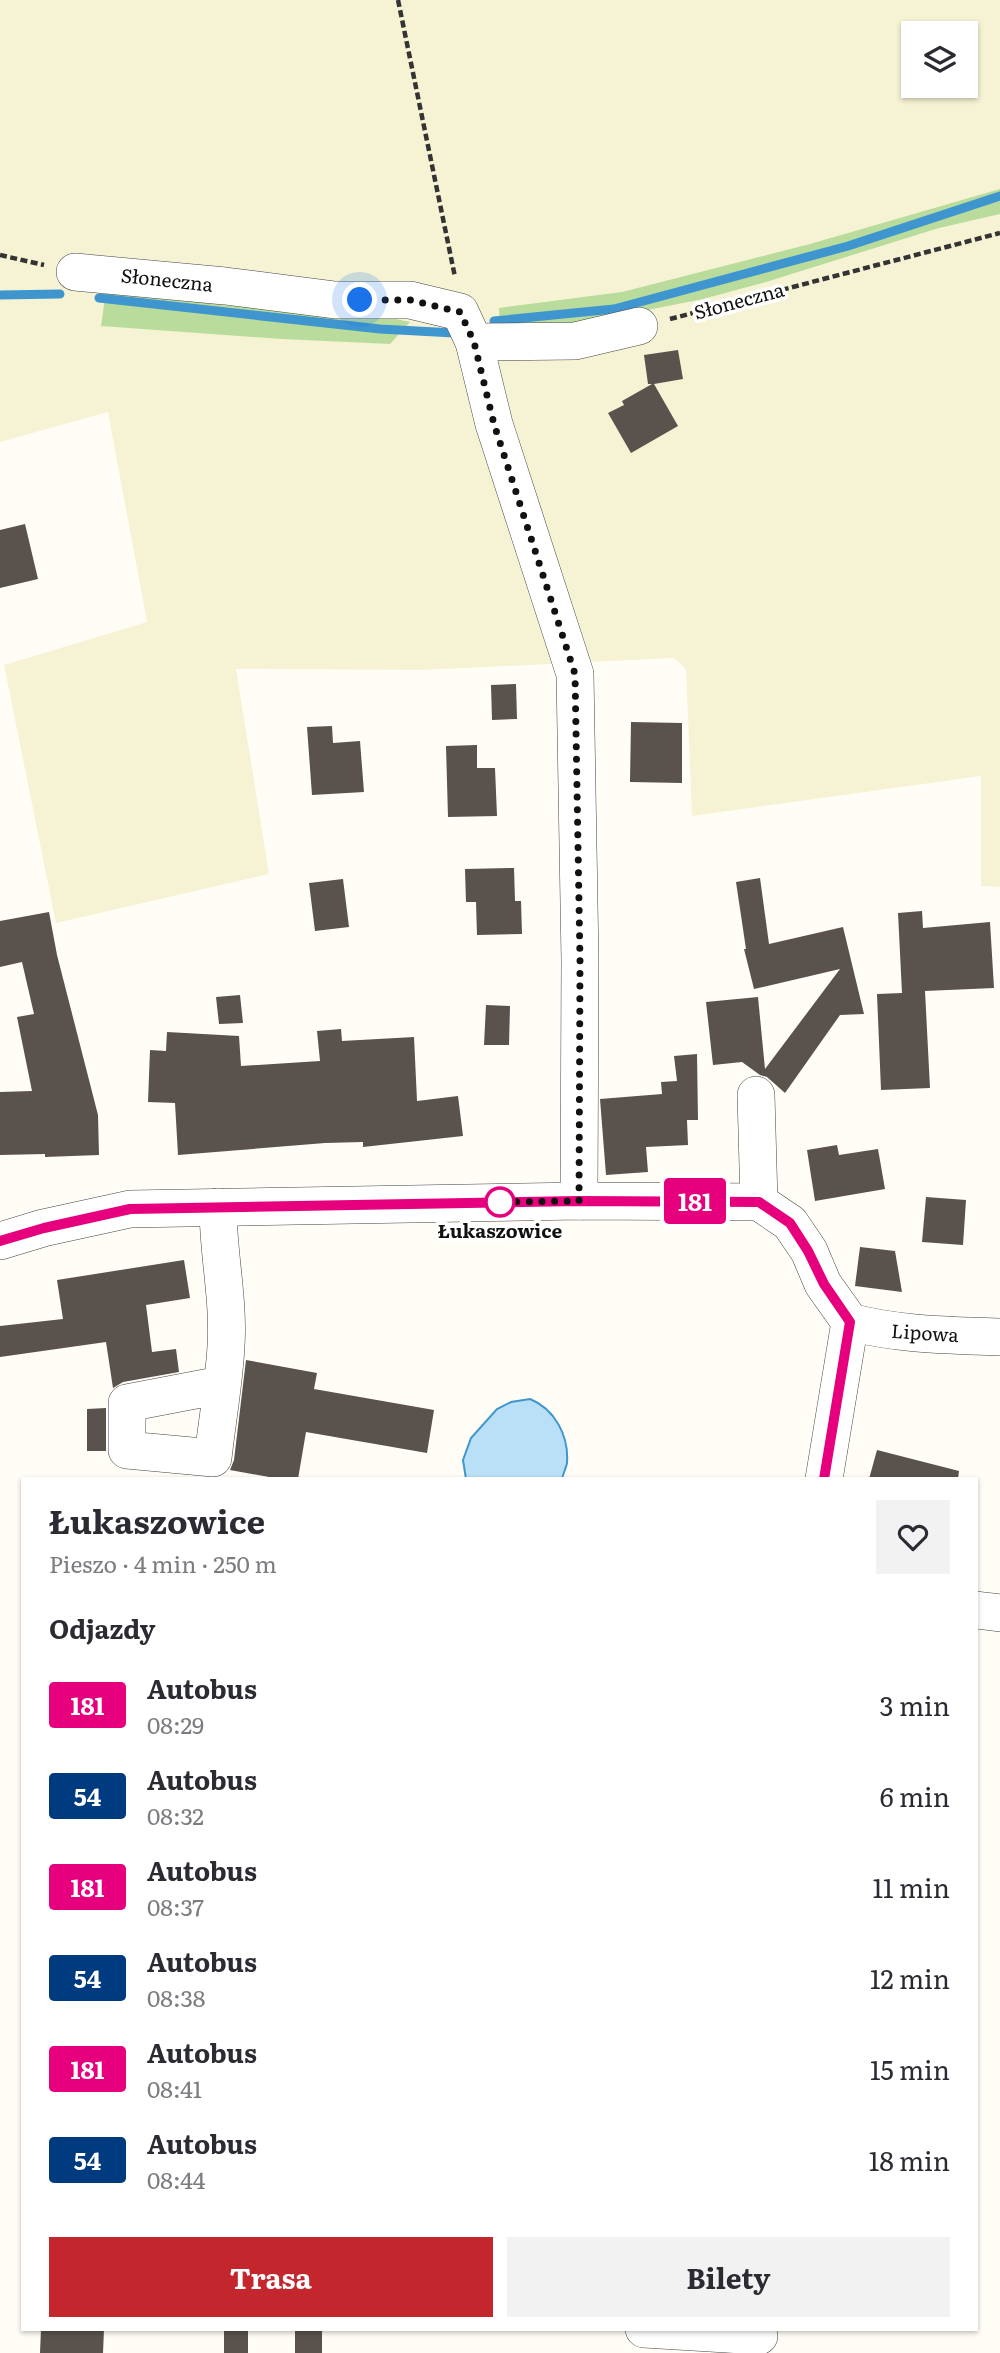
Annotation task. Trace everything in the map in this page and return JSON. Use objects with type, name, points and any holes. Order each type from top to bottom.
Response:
[{"type":"street","name":"Słoneczna","points":[[75,272],[225,286],[335,300],[410,300],[467,327],[575,341],[639,326]]},
{"type":"street","points":[[467,327],[494,424],[575,674],[580,960],[579,1201]]},
{"type":"street","points":[[756,1095],[759,1202]]},
{"type":"street","points":[[0,1241],[44,1228],[130,1209],[579,1201],[759,1202],[790,1223],[824,1284],[850,1322],[824,1477]]},
{"type":"street","points":[[218,1207],[218,1232],[224,1269],[226,1345],[221,1385]]},
{"type":"street","name":"Lipowa","points":[[850,1322],[911,1333],[1000,1337]]},
{"type":"street","points":[[978,1610],[1000,1613]]},
{"type":"street","points":[[664,2331],[759,2340]]},
{"type":"path","points":[[398,0],[467,327]]},
{"type":"path","name":"Słoneczna","points":[[639,326],[1000,233]]},
{"type":"path","points":[[0,255],[75,272]]},
{"type":"shaded area","points":[[0,0],[1000,0],[1000,887],[981,886],[981,776],[692,816],[686,669],[674,658],[423,670],[236,669],[269,874],[56,923],[4,665],[147,622],[108,412],[0,442]]},
{"type":"green space","points":[[1000,189],[1000,214],[939,228],[766,282],[703,299],[557,328],[500,332],[499,308],[622,292],[810,244]]},
{"type":"green space","points":[[106,290],[231,306],[391,318],[410,322],[390,344],[101,326]]},
{"type":"water","points":[[530,1399],[547,1409],[559,1425],[567,1453],[563,1477],[466,1477],[463,1460],[471,1438],[497,1409],[511,1402]]},
{"type":"building","points":[[678,350],[683,379],[654,384],[678,426],[631,453],[608,413],[624,405],[622,401],[652,384],[648,384],[644,355]]},
{"type":"building","points":[[25,524],[38,579],[0,588],[0,530]]},
{"type":"building","points":[[516,684],[517,719],[492,720],[491,685]]},
{"type":"building","points":[[631,722],[682,723],[682,783],[630,782]]},
{"type":"building","points":[[332,726],[333,743],[360,741],[364,792],[312,795],[307,727]]},
{"type":"building","points":[[477,745],[477,768],[495,768],[497,816],[448,817],[446,746]]},
{"type":"building","points":[[514,868],[515,901],[521,901],[522,934],[477,935],[476,902],[466,902],[465,869]]},
{"type":"building","points":[[760,878],[769,944],[843,927],[864,1014],[840,1015],[785,1093],[767,1077],[742,1062],[713,1065],[706,1002],[758,997],[765,1069],[840,969],[754,989],[744,949],[736,882]]},
{"type":"building","points":[[343,879],[349,927],[315,931],[309,883]]},
{"type":"building","points":[[922,911],[923,928],[990,922],[994,988],[925,991],[930,1088],[881,1090],[877,994],[902,993],[898,913]]},
{"type":"building","points":[[49,912],[57,955],[98,1115],[99,1155],[0,1155],[0,1092],[32,1091],[17,1017],[34,1014],[22,962],[0,967],[0,921]]},
{"type":"building","points":[[240,995],[243,1023],[219,1024],[216,997]]},
{"type":"building","points":[[486,1005],[510,1006],[509,1045],[484,1045]]},
{"type":"building","points":[[341,1029],[342,1041],[414,1037],[417,1101],[458,1096],[463,1136],[363,1147],[363,1142],[325,1143],[178,1155],[175,1103],[148,1102],[150,1050],[166,1051],[167,1032],[239,1036],[241,1066],[320,1061],[317,1031]]},
{"type":"building","points":[[697,1054],[698,1120],[687,1120],[688,1145],[646,1147],[648,1172],[606,1175],[600,1099],[662,1094],[661,1082],[677,1081],[674,1056]]},
{"type":"building","points":[[837,1145],[839,1155],[878,1149],[885,1189],[815,1201],[807,1150]]},
{"type":"building","points":[[926,1197],[966,1200],[963,1245],[922,1242]]},
{"type":"building","points":[[860,1247],[895,1251],[902,1292],[855,1286]]},
{"type":"building","points":[[184,1260],[190,1298],[146,1305],[152,1352],[176,1349],[179,1372],[123,1382],[113,1388],[106,1342],[0,1357],[0,1326],[63,1319],[57,1280]]},
{"type":"building","points":[[246,1360],[317,1373],[314,1389],[434,1410],[427,1453],[306,1432],[298,1477],[269,1477],[230,1470],[234,1460]]},
{"type":"building","points":[[106,1408],[106,1451],[87,1451],[87,1409]]},
{"type":"building","points":[[877,1450],[959,1471],[958,1477],[870,1477]]},
{"type":"building","points":[[41,2331],[104,2331],[103,2353],[40,2353]]},
{"type":"building","points":[[224,2331],[248,2331],[248,2353],[224,2353]]},
{"type":"building","points":[[295,2331],[322,2331],[322,2353],[295,2353]]},
{"type":"waterway","points":[[494,321],[614,309],[848,246],[1000,196]]},
{"type":"waterway","points":[[0,295],[60,294]]},
{"type":"waterway","points":[[99,298],[380,329],[454,333]]},
{"type":"bus line","name":"181","points":[[0,1241],[44,1228],[130,1209],[579,1201],[759,1202],[790,1223],[835,1303],[850,1322],[824,1477]]},
{"type":"place","name":"Łukaszowice","points":[[500,1202]]},
{"type":"route","points":[[360,300],[410,300],[460,312],[474,342],[494,424],[575,674],[580,960],[579,1201],[500,1202]]}]
